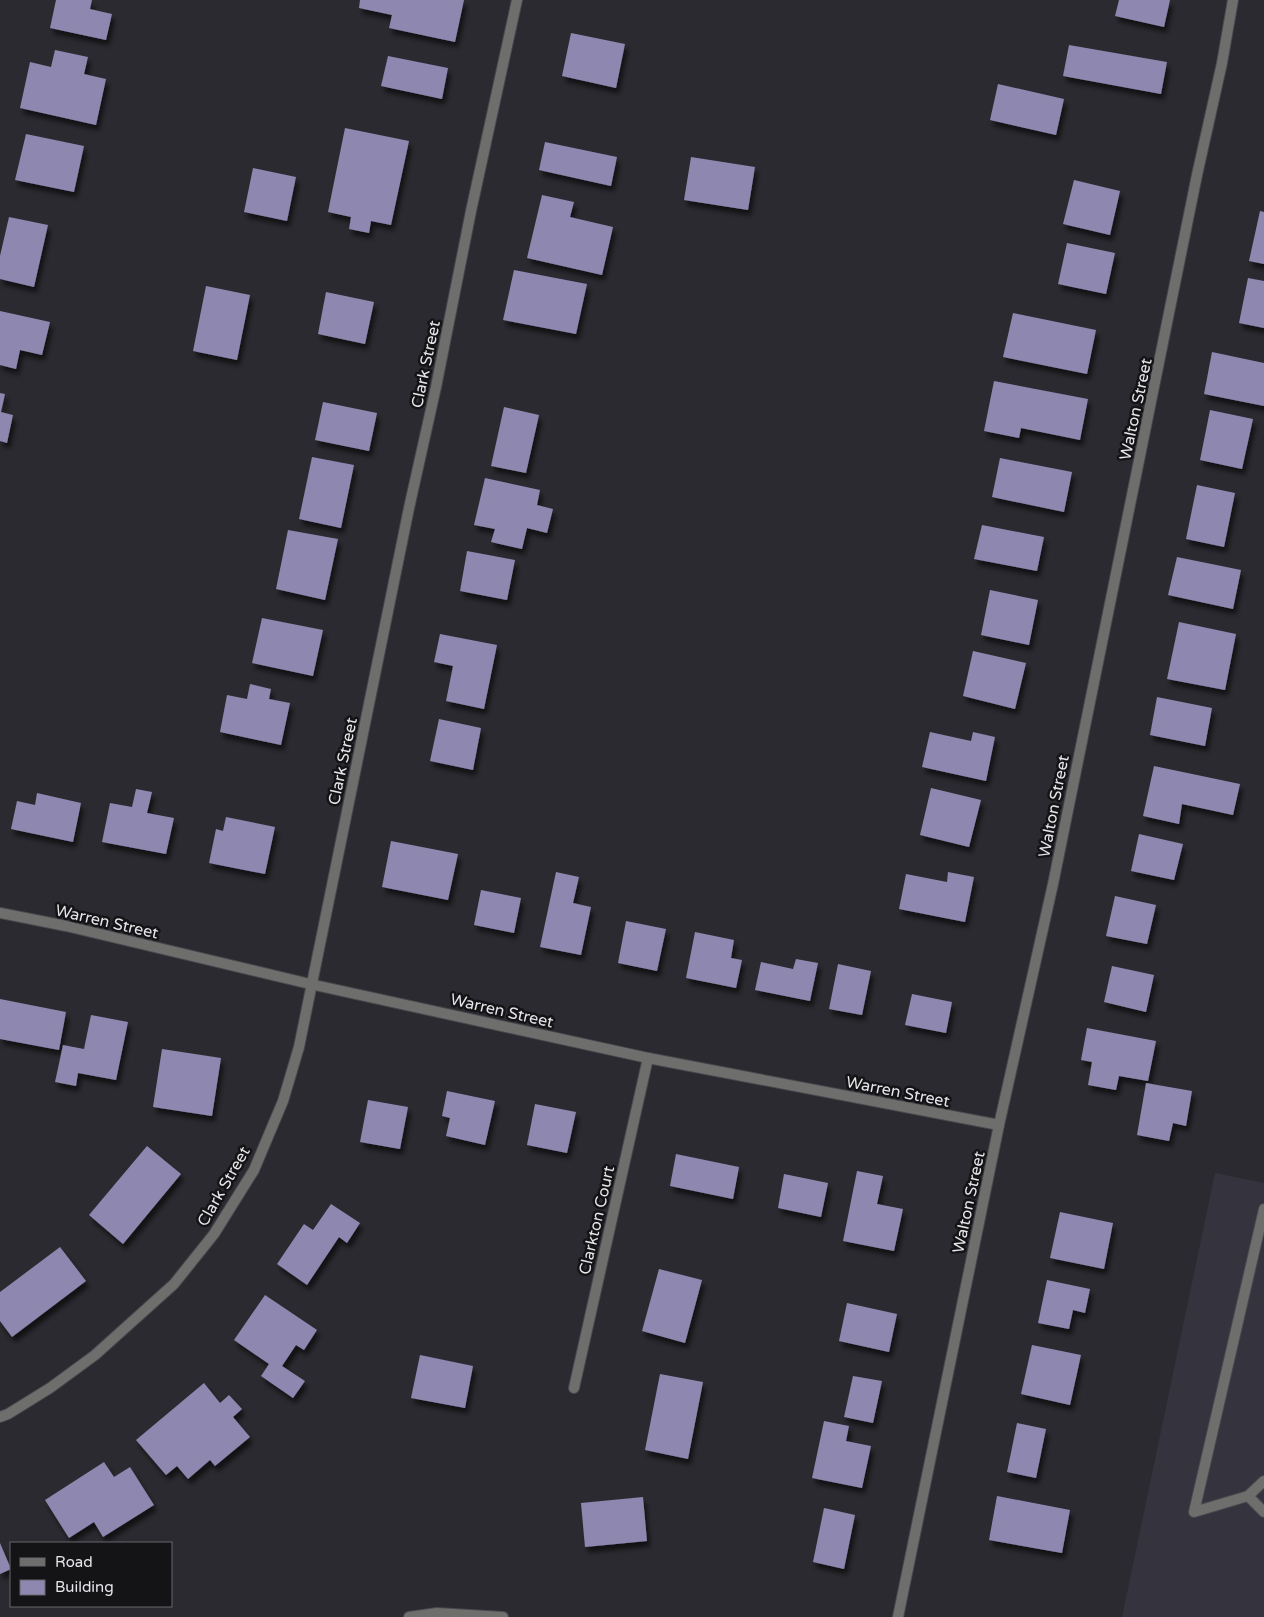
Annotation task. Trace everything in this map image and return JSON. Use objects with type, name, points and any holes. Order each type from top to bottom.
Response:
[{"type":"street","name":"Clark Street","points":[[0,1418],[50,1388],[96,1355],[174,1284],[214,1234],[254,1170],[283,1101],[299,1047],[310,984],[409,508],[517,0]]},
{"type":"street","name":"Walton Street","points":[[898,1617],[932,1461],[999,1125],[1053,884],[1195,182],[1222,63],[1233,0]]},
{"type":"street","name":"Warren Street","points":[[0,913],[66,926],[310,984],[648,1058],[999,1125]]},
{"type":"street","name":"Clarkton Court","points":[[574,1388],[648,1058]]},
{"type":"street","points":[[1264,1210],[1194,1512],[1248,1496],[1264,1481]]},
{"type":"street","points":[[1248,1496],[1264,1512]]},
{"type":"street","points":[[409,1617],[437,1613],[503,1617]]},
{"type":"shaded area","points":[[1215,1173],[1264,1183],[1264,1617],[1122,1617]]},
{"type":"building","points":[[56,0],[92,0],[90,9],[112,14],[106,40],[50,28]]},
{"type":"building","points":[[360,0],[464,0],[455,42],[389,28],[392,15],[359,8]]},
{"type":"building","points":[[1119,0],[1170,0],[1164,27],[1115,16]]},
{"type":"building","points":[[571,33],[625,44],[616,88],[562,76]]},
{"type":"building","points":[[1069,45],[1167,62],[1161,94],[1063,76]]},
{"type":"building","points":[[55,50],[88,57],[84,74],[106,79],[96,125],[20,108],[30,62],[51,67]]},
{"type":"building","points":[[388,56],[448,68],[442,99],[381,86]]},
{"type":"building","points":[[998,84],[1064,99],[1056,135],[990,120]]},
{"type":"building","points":[[345,128],[409,141],[391,225],[371,221],[369,233],[349,229],[351,217],[328,212]]},
{"type":"building","points":[[26,134],[84,146],[74,192],[15,180]]},
{"type":"building","points":[[545,142],[617,157],[611,186],[539,170]]},
{"type":"building","points":[[691,157],[755,167],[748,210],[684,200]]},
{"type":"building","points":[[253,168],[296,177],[287,221],[244,212]]},
{"type":"building","points":[[1074,180],[1120,191],[1110,235],[1063,224]]},
{"type":"building","points":[[542,195],[574,202],[570,217],[613,227],[602,275],[527,258]]},
{"type":"building","points":[[1260,211],[1264,212],[1264,264],[1249,261]]},
{"type":"building","points":[[9,217],[48,225],[34,287],[0,279],[0,256]]},
{"type":"building","points":[[1067,243],[1115,253],[1106,294],[1058,284]]},
{"type":"building","points":[[514,270],[587,284],[576,334],[503,320]]},
{"type":"building","points":[[1248,278],[1264,281],[1264,328],[1239,323]]},
{"type":"building","points":[[206,286],[250,295],[237,360],[193,351]]},
{"type":"building","points":[[326,292],[374,302],[365,344],[318,334]]},
{"type":"building","points":[[0,311],[50,322],[42,355],[20,350],[16,369],[0,365]]},
{"type":"building","points":[[1013,313],[1096,330],[1087,374],[1003,357]]},
{"type":"building","points":[[1212,352],[1264,363],[1264,406],[1204,394]]},
{"type":"building","points":[[994,381],[1088,399],[1080,440],[1021,428],[1019,438],[984,431]]},
{"type":"building","points":[[0,393],[5,394],[1,412],[13,415],[7,443],[0,441]]},
{"type":"building","points":[[323,402],[377,413],[369,451],[315,440]]},
{"type":"building","points":[[504,407],[539,415],[526,473],[491,466]]},
{"type":"building","points":[[1210,410],[1253,419],[1242,469],[1200,460]]},
{"type":"building","points":[[312,457],[354,465],[341,528],[299,519]]},
{"type":"building","points":[[1000,458],[1072,472],[1064,512],[992,497]]},
{"type":"building","points":[[485,478],[540,490],[537,505],[553,509],[547,533],[527,528],[522,549],[491,542],[495,529],[474,525]]},
{"type":"building","points":[[1197,485],[1235,493],[1224,547],[1186,539]]},
{"type":"building","points":[[982,525],[1044,537],[1037,571],[974,559]]},
{"type":"building","points":[[288,530],[338,539],[325,600],[276,589]]},
{"type":"building","points":[[467,551],[515,560],[507,600],[460,591]]},
{"type":"building","points":[[1177,557],[1241,570],[1233,609],[1168,595]]},
{"type":"building","points":[[990,590],[1038,600],[1029,645],[981,635]]},
{"type":"building","points":[[262,618],[323,630],[313,676],[252,663]]},
{"type":"building","points":[[1179,622],[1236,634],[1225,690],[1167,679]]},
{"type":"building","points":[[440,634],[497,645],[484,709],[446,701],[453,666],[434,662]]},
{"type":"building","points":[[973,651],[1026,663],[1015,709],[963,696]]},
{"type":"building","points":[[250,684],[271,689],[269,699],[290,703],[281,745],[220,732],[227,695],[247,699]]},
{"type":"building","points":[[1157,697],[1212,708],[1205,746],[1150,735]]},
{"type":"building","points":[[439,719],[481,728],[473,770],[430,761]]},
{"type":"building","points":[[930,732],[971,741],[973,732],[995,737],[986,781],[922,767]]},
{"type":"building","points":[[1154,766],[1240,784],[1233,815],[1182,804],[1179,824],[1143,816]]},
{"type":"building","points":[[931,788],[981,800],[969,847],[920,835]]},
{"type":"building","points":[[136,789],[152,792],[147,813],[174,818],[166,854],[102,842],[110,803],[132,807]]},
{"type":"building","points":[[37,793],[81,803],[73,842],[11,829],[17,801],[35,805]]},
{"type":"building","points":[[226,817],[275,827],[265,874],[209,863],[216,829],[223,831]]},
{"type":"building","points":[[1139,834],[1183,844],[1174,880],[1131,871]]},
{"type":"building","points":[[391,841],[458,854],[448,900],[382,887]]},
{"type":"building","points":[[556,872],[579,877],[573,903],[591,907],[581,955],[540,947]]},
{"type":"building","points":[[948,872],[974,877],[965,922],[899,909],[906,874],[947,882]]},
{"type":"building","points":[[481,890],[521,898],[514,933],[474,925]]},
{"type":"building","points":[[1115,896],[1156,905],[1147,944],[1106,936]]},
{"type":"building","points":[[626,921],[666,929],[657,971],[618,963]]},
{"type":"building","points":[[695,932],[734,940],[731,958],[742,960],[736,988],[686,978]]},
{"type":"building","points":[[796,959],[818,963],[810,1001],[755,990],[761,962],[793,969]]},
{"type":"building","points":[[838,964],[871,971],[862,1015],[829,1009]]},
{"type":"building","points":[[1112,966],[1154,975],[1146,1012],[1104,1002]]},
{"type":"building","points":[[912,994],[952,1002],[946,1033],[905,1025]]},
{"type":"building","points":[[0,999],[66,1012],[59,1050],[0,1039]]},
{"type":"building","points":[[91,1015],[128,1022],[116,1080],[78,1073],[76,1086],[55,1082],[63,1045],[84,1049]]},
{"type":"building","points":[[1087,1028],[1156,1041],[1148,1081],[1119,1076],[1116,1090],[1088,1085],[1092,1062],[1081,1060]]},
{"type":"building","points":[[162,1049],[221,1058],[212,1116],[153,1107]]},
{"type":"building","points":[[1146,1083],[1192,1091],[1186,1126],[1173,1123],[1169,1141],[1137,1135]]},
{"type":"building","points":[[447,1091],[495,1101],[485,1145],[446,1136],[450,1118],[442,1116]]},
{"type":"building","points":[[368,1100],[408,1107],[400,1149],[360,1142]]},
{"type":"building","points":[[535,1104],[576,1112],[567,1153],[527,1145]]},
{"type":"building","points":[[147,1146],[181,1174],[123,1244],[89,1215]]},
{"type":"building","points":[[676,1154],[739,1167],[733,1199],[670,1186]]},
{"type":"building","points":[[857,1171],[883,1176],[877,1204],[903,1209],[894,1251],[843,1241]]},
{"type":"building","points":[[784,1174],[828,1183],[821,1217],[778,1208]]},
{"type":"building","points":[[331,1204],[360,1223],[347,1243],[339,1237],[307,1285],[277,1264],[304,1224],[313,1230]]},
{"type":"building","points":[[1060,1212],[1113,1223],[1104,1269],[1050,1258]]},
{"type":"building","points":[[60,1247],[86,1281],[12,1337],[0,1321],[0,1292]]},
{"type":"building","points":[[659,1269],[702,1280],[685,1343],[642,1331]]},
{"type":"building","points":[[1047,1280],[1090,1289],[1085,1313],[1073,1310],[1069,1329],[1038,1323]]},
{"type":"building","points":[[265,1295],[317,1330],[304,1350],[296,1345],[282,1366],[305,1381],[293,1398],[261,1376],[269,1364],[234,1340]]},
{"type":"building","points":[[847,1303],[897,1314],[889,1352],[839,1341]]},
{"type":"building","points":[[1032,1345],[1081,1355],[1070,1405],[1021,1394]]},
{"type":"building","points":[[420,1355],[473,1366],[465,1408],[411,1398]]},
{"type":"building","points":[[660,1374],[703,1382],[688,1459],[645,1450]]},
{"type":"building","points":[[853,1376],[882,1381],[873,1423],[844,1417]]},
{"type":"building","points":[[204,1383],[220,1403],[229,1395],[242,1409],[233,1417],[250,1437],[215,1466],[210,1460],[188,1479],[177,1466],[166,1475],[136,1440]]},
{"type":"building","points":[[824,1421],[849,1426],[846,1441],[871,1446],[862,1488],[812,1478]]},
{"type":"building","points":[[1017,1423],[1046,1429],[1036,1478],[1007,1472]]},
{"type":"building","points":[[104,1462],[114,1477],[130,1467],[154,1505],[103,1537],[94,1522],[69,1538],[45,1500]]},
{"type":"building","points":[[997,1496],[1070,1510],[1062,1553],[989,1540]]},
{"type":"building","points":[[643,1497],[647,1541],[585,1547],[581,1503]]},
{"type":"building","points":[[824,1508],[855,1515],[844,1569],[813,1562]]},
{"type":"building","points":[[0,1543],[10,1569],[0,1574]]}]
